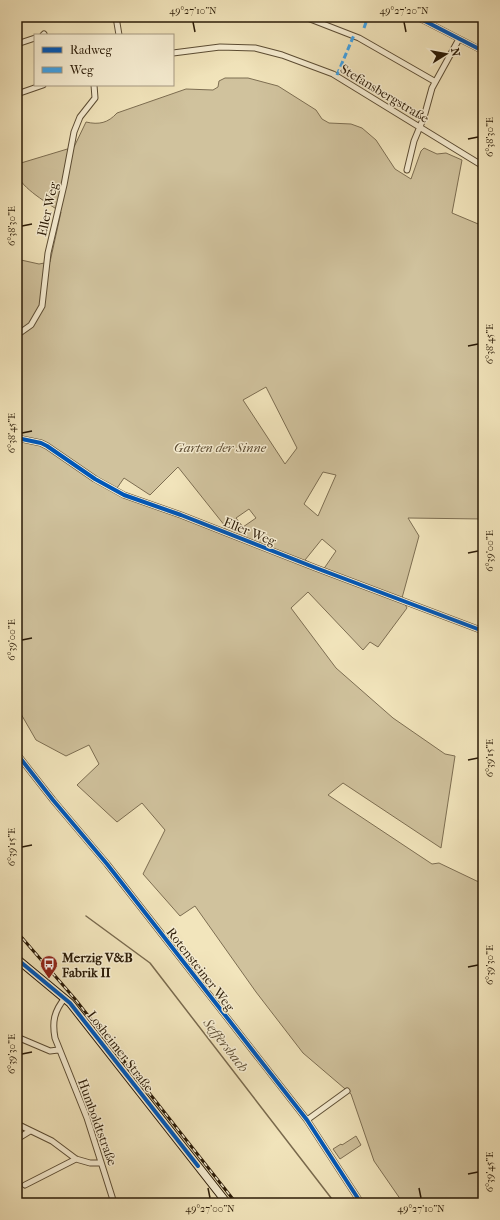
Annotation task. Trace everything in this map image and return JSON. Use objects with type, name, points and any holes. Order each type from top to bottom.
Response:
[{"type":"main road","name":"Losheimer Straße","points":[[17,959],[65,998],[227,1203]]},
{"type":"street","points":[[116,17],[119,34]]},
{"type":"street","points":[[305,17],[359,38],[434,82]]},
{"type":"street","points":[[417,17],[483,51]]},
{"type":"street","points":[[17,44],[34,38]]},
{"type":"street","points":[[407,170],[414,140],[420,127],[434,82],[459,39]]},
{"type":"street","name":"Stefansbergstraße","points":[[174,53],[220,48],[255,48],[267,50],[337,75],[483,166]]},
{"type":"street","points":[[17,94],[40,86]]},
{"type":"street","name":"Eller Weg","points":[[17,335],[31,326],[42,306],[48,253],[64,185],[74,132],[80,117],[95,98],[94,86]]},
{"type":"street","name":"Eller Weg","points":[[17,438],[47,446],[82,471],[124,495],[181,515],[483,631]]},
{"type":"street","name":"Rotensteiner Weg","points":[[17,754],[53,800],[107,864],[306,1120],[361,1203]]},
{"type":"street","name":"Humboldtstraße","points":[[65,998],[54,1014],[53,1020],[58,1050],[86,1118],[114,1203]]},
{"type":"street","points":[[17,1037],[50,1051],[58,1050]]},
{"type":"street","points":[[306,1120],[347,1091]]},
{"type":"street","points":[[17,1124],[56,1144],[76,1159],[90,1163],[101,1163]]},
{"type":"street","points":[[17,1139],[30,1131]]},
{"type":"street","points":[[25,1185],[76,1159]]},
{"type":"green space","name":"Garten der Sinne","points":[[225,78],[248,78],[278,86],[316,110],[322,119],[329,123],[351,124],[362,128],[376,140],[395,169],[411,179],[421,151],[424,148],[437,154],[446,153],[462,160],[452,213],[483,226],[483,519],[408,518],[419,536],[402,598],[407,608],[378,647],[370,642],[363,650],[308,592],[291,608],[336,668],[393,718],[445,754],[455,756],[441,848],[343,783],[328,795],[432,864],[439,863],[483,884],[483,1203],[403,1203],[374,1161],[351,1094],[303,1053],[256,992],[195,906],[180,916],[143,874],[165,830],[142,803],[117,822],[77,785],[99,764],[89,745],[66,756],[36,740],[17,707],[17,265],[21,260],[39,264],[50,262],[61,212],[24,185],[17,174],[17,170],[21,163],[74,147],[86,122],[95,123],[107,121],[117,113],[186,89],[213,90],[218,87],[219,81]],"holes":[[[266,387],[297,448],[285,464],[243,400]],[[178,467],[225,526],[225,534],[152,507],[115,491],[124,478],[150,495]],[[323,472],[336,475],[318,516],[304,504]],[[249,509],[256,518],[243,527],[236,518]],[[322,539],[336,551],[323,570],[305,560]]]},
{"type":"green space","points":[[356,1136],[361,1145],[340,1159],[333,1149]]},
{"type":"waterway","name":"Seffersbach","points":[[86,916],[150,963],[335,1203]]},
{"type":"railway","points":[[17,932],[75,999],[236,1203]]},
{"type":"marked path","points":[[364,28],[368,17]]},
{"type":"marked path","points":[[337,75],[354,35]]},
{"type":"cycle path","points":[[417,17],[483,51]]},
{"type":"cycle path","points":[[17,438],[41,443],[47,446],[95,479],[124,495],[181,515],[483,631]]},
{"type":"cycle path","points":[[17,754],[53,800],[107,864],[307,1120],[361,1203]]},
{"type":"cycle path","points":[[17,959],[70,1003],[198,1166]]},
{"type":"place","name":"Merzig V&B Fabrik II","points":[[49,979]]}]
